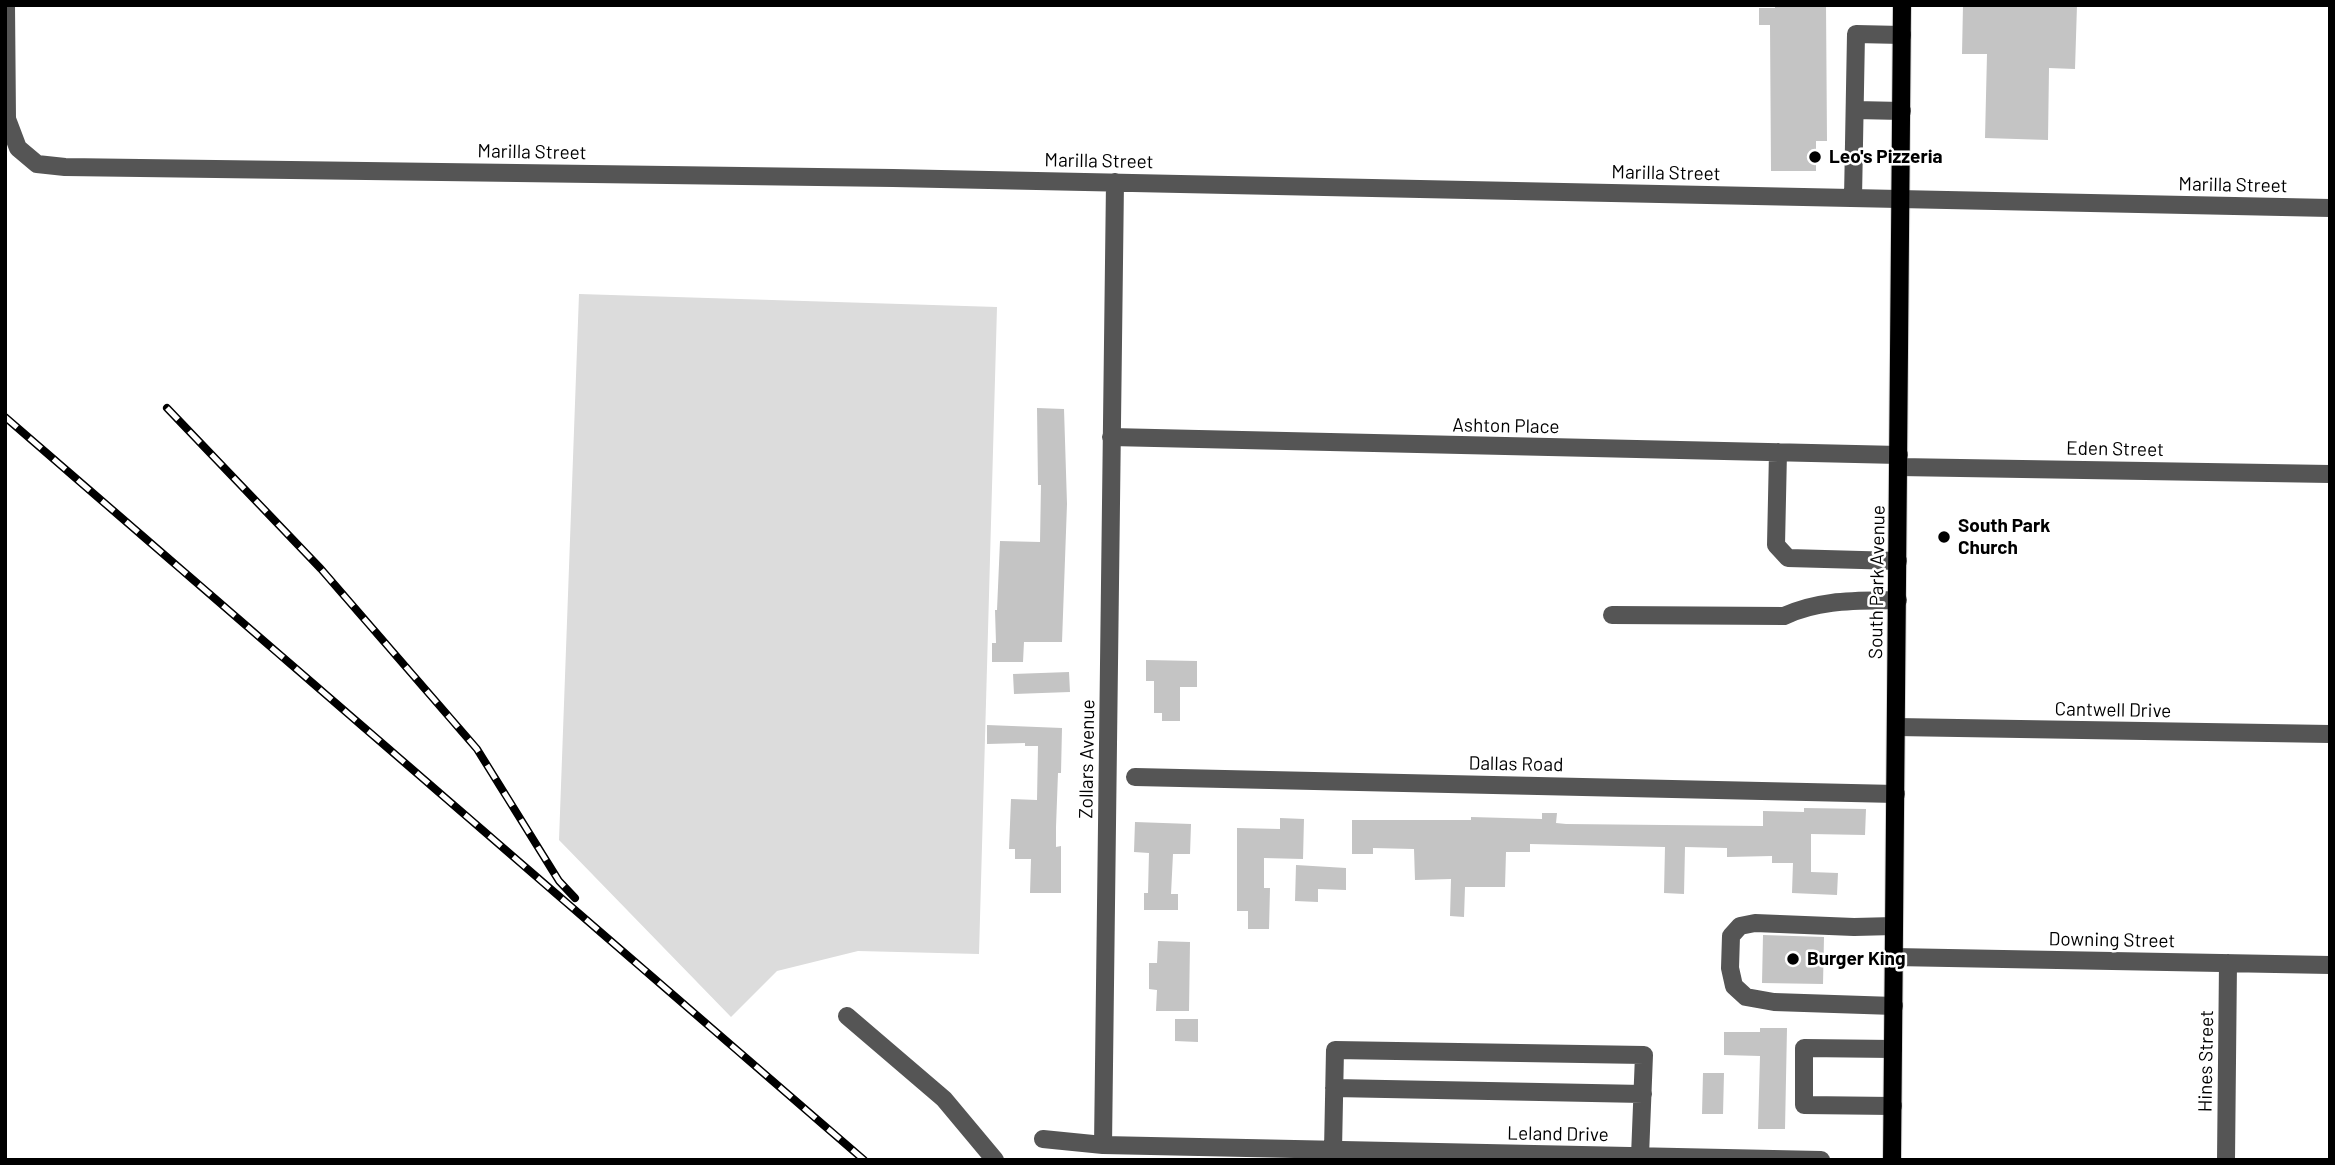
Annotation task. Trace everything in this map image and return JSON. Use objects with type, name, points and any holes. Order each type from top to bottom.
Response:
[{"type":"main road","name":"South Park Avenue","points":[[1892,1160],[1902,5]]},
{"type":"street","name":"Marilla Street","points":[[6,5],[6,119],[18,148],[37,164],[65,167],[1115,182],[2330,208]]},
{"type":"street","points":[[1853,198],[1856,34],[1902,35]]},
{"type":"street","points":[[1855,110],[1902,111]]},
{"type":"street","name":"Zollars Avenue","points":[[1103,1144],[1115,182]]},
{"type":"street","name":"Ashton Place","points":[[1111,437],[1778,452],[1899,461]]},
{"type":"street","points":[[1778,452],[1776,545],[1788,558],[1898,561]]},
{"type":"street","name":"Eden Street","points":[[1899,461],[2330,474]]},
{"type":"street","points":[[1612,615],[1784,616],[1801,608],[1837,601],[1898,600]]},
{"type":"street","name":"Cantwell Drive","points":[[1896,727],[2330,734]]},
{"type":"street","name":"Dallas Road","points":[[1135,777],[1896,794]]},
{"type":"street","points":[[1894,926],[1755,923],[1741,926],[1731,936],[1730,968],[1734,986],[1746,997],[1774,1002],[1894,1006]]},
{"type":"street","name":"Downing Street","points":[[1894,957],[2330,965]]},
{"type":"street","name":"Hines Street","points":[[2226,1160],[2228,963]]},
{"type":"street","points":[[846,1017],[944,1098],[995,1160]]},
{"type":"street","points":[[1892,1106],[1804,1105],[1804,1048],[1893,1049]]},
{"type":"street","points":[[1333,1150],[1335,1050],[1644,1055],[1640,1156]]},
{"type":"street","points":[[1334,1088],[1643,1094]]},
{"type":"street","points":[[1043,1139],[1103,1144]]},
{"type":"street","name":"Leland Drive","points":[[1103,1144],[1821,1160]]},
{"type":"shaded area","points":[[579,294],[997,307],[979,954],[858,951],[777,971],[731,1017],[559,840]]},
{"type":"building","points":[[1775,5],[1826,5],[1827,141],[1816,141],[1816,171],[1771,171],[1770,25],[1759,25],[1759,8],[1775,8]]},
{"type":"building","points":[[1963,5],[2077,5],[2075,69],[2049,68],[2048,140],[1985,138],[1987,54],[1962,54]]},
{"type":"building","points":[[1037,408],[1064,409],[1067,504],[1062,642],[1024,642],[1023,662],[992,662],[992,643],[996,643],[995,610],[1000,541],[1040,542],[1041,485],[1038,485]]},
{"type":"building","points":[[1146,660],[1197,661],[1197,687],[1180,687],[1180,721],[1162,721],[1162,713],[1154,713],[1154,681],[1146,681]]},
{"type":"building","points":[[1069,672],[1070,692],[1014,694],[1013,674]]},
{"type":"building","points":[[987,725],[1062,728],[1056,827],[1056,847],[1061,846],[1061,893],[1030,893],[1031,859],[1015,859],[1015,849],[1009,849],[1011,799],[1037,800],[1038,746],[1025,746],[1025,743],[987,744]]},
{"type":"building","points":[[1804,808],[1866,809],[1865,835],[1811,834],[1811,872],[1838,873],[1837,895],[1792,893],[1793,863],[1772,863],[1772,856],[1727,857],[1727,848],[1685,847],[1684,894],[1664,893],[1665,847],[1530,844],[1530,852],[1506,852],[1505,887],[1465,887],[1464,917],[1450,916],[1451,879],[1415,880],[1414,849],[1373,848],[1373,854],[1352,854],[1352,820],[1471,820],[1471,817],[1542,819],[1542,813],[1557,813],[1556,823],[1566,824],[1763,826],[1763,811],[1804,812]]},
{"type":"building","points":[[1280,818],[1304,819],[1303,859],[1264,858],[1264,888],[1270,888],[1269,929],[1248,929],[1248,911],[1237,911],[1237,828],[1280,829]]},
{"type":"building","points":[[1135,822],[1191,824],[1190,854],[1173,854],[1171,894],[1178,894],[1178,910],[1144,910],[1144,893],[1148,893],[1149,853],[1134,852]]},
{"type":"building","points":[[1296,865],[1346,868],[1346,890],[1318,889],[1318,902],[1295,901]]},
{"type":"building","name":"Burger King","points":[[1763,935],[1824,937],[1823,984],[1762,983]]},
{"type":"building","points":[[1158,941],[1190,942],[1189,1011],[1156,1011],[1157,990],[1149,989],[1149,963],[1157,963]]},
{"type":"building","points":[[1175,1019],[1198,1019],[1198,1042],[1175,1041]]},
{"type":"building","points":[[1760,1028],[1787,1028],[1785,1129],[1758,1129],[1760,1056],[1724,1055],[1724,1032],[1760,1032]]},
{"type":"building","points":[[1703,1073],[1724,1073],[1723,1114],[1702,1114]]},
{"type":"railway","points":[[167,408],[321,569],[477,749],[559,881],[575,898]]},
{"type":"railway","points":[[5,417],[864,1160]]},
{"type":"place","name":"Leo's Pizzeria","points":[[1815,157]]},
{"type":"place","name":"South Park Church","points":[[1944,537]]},
{"type":"place","name":"Burger King","points":[[1793,959]]}]
